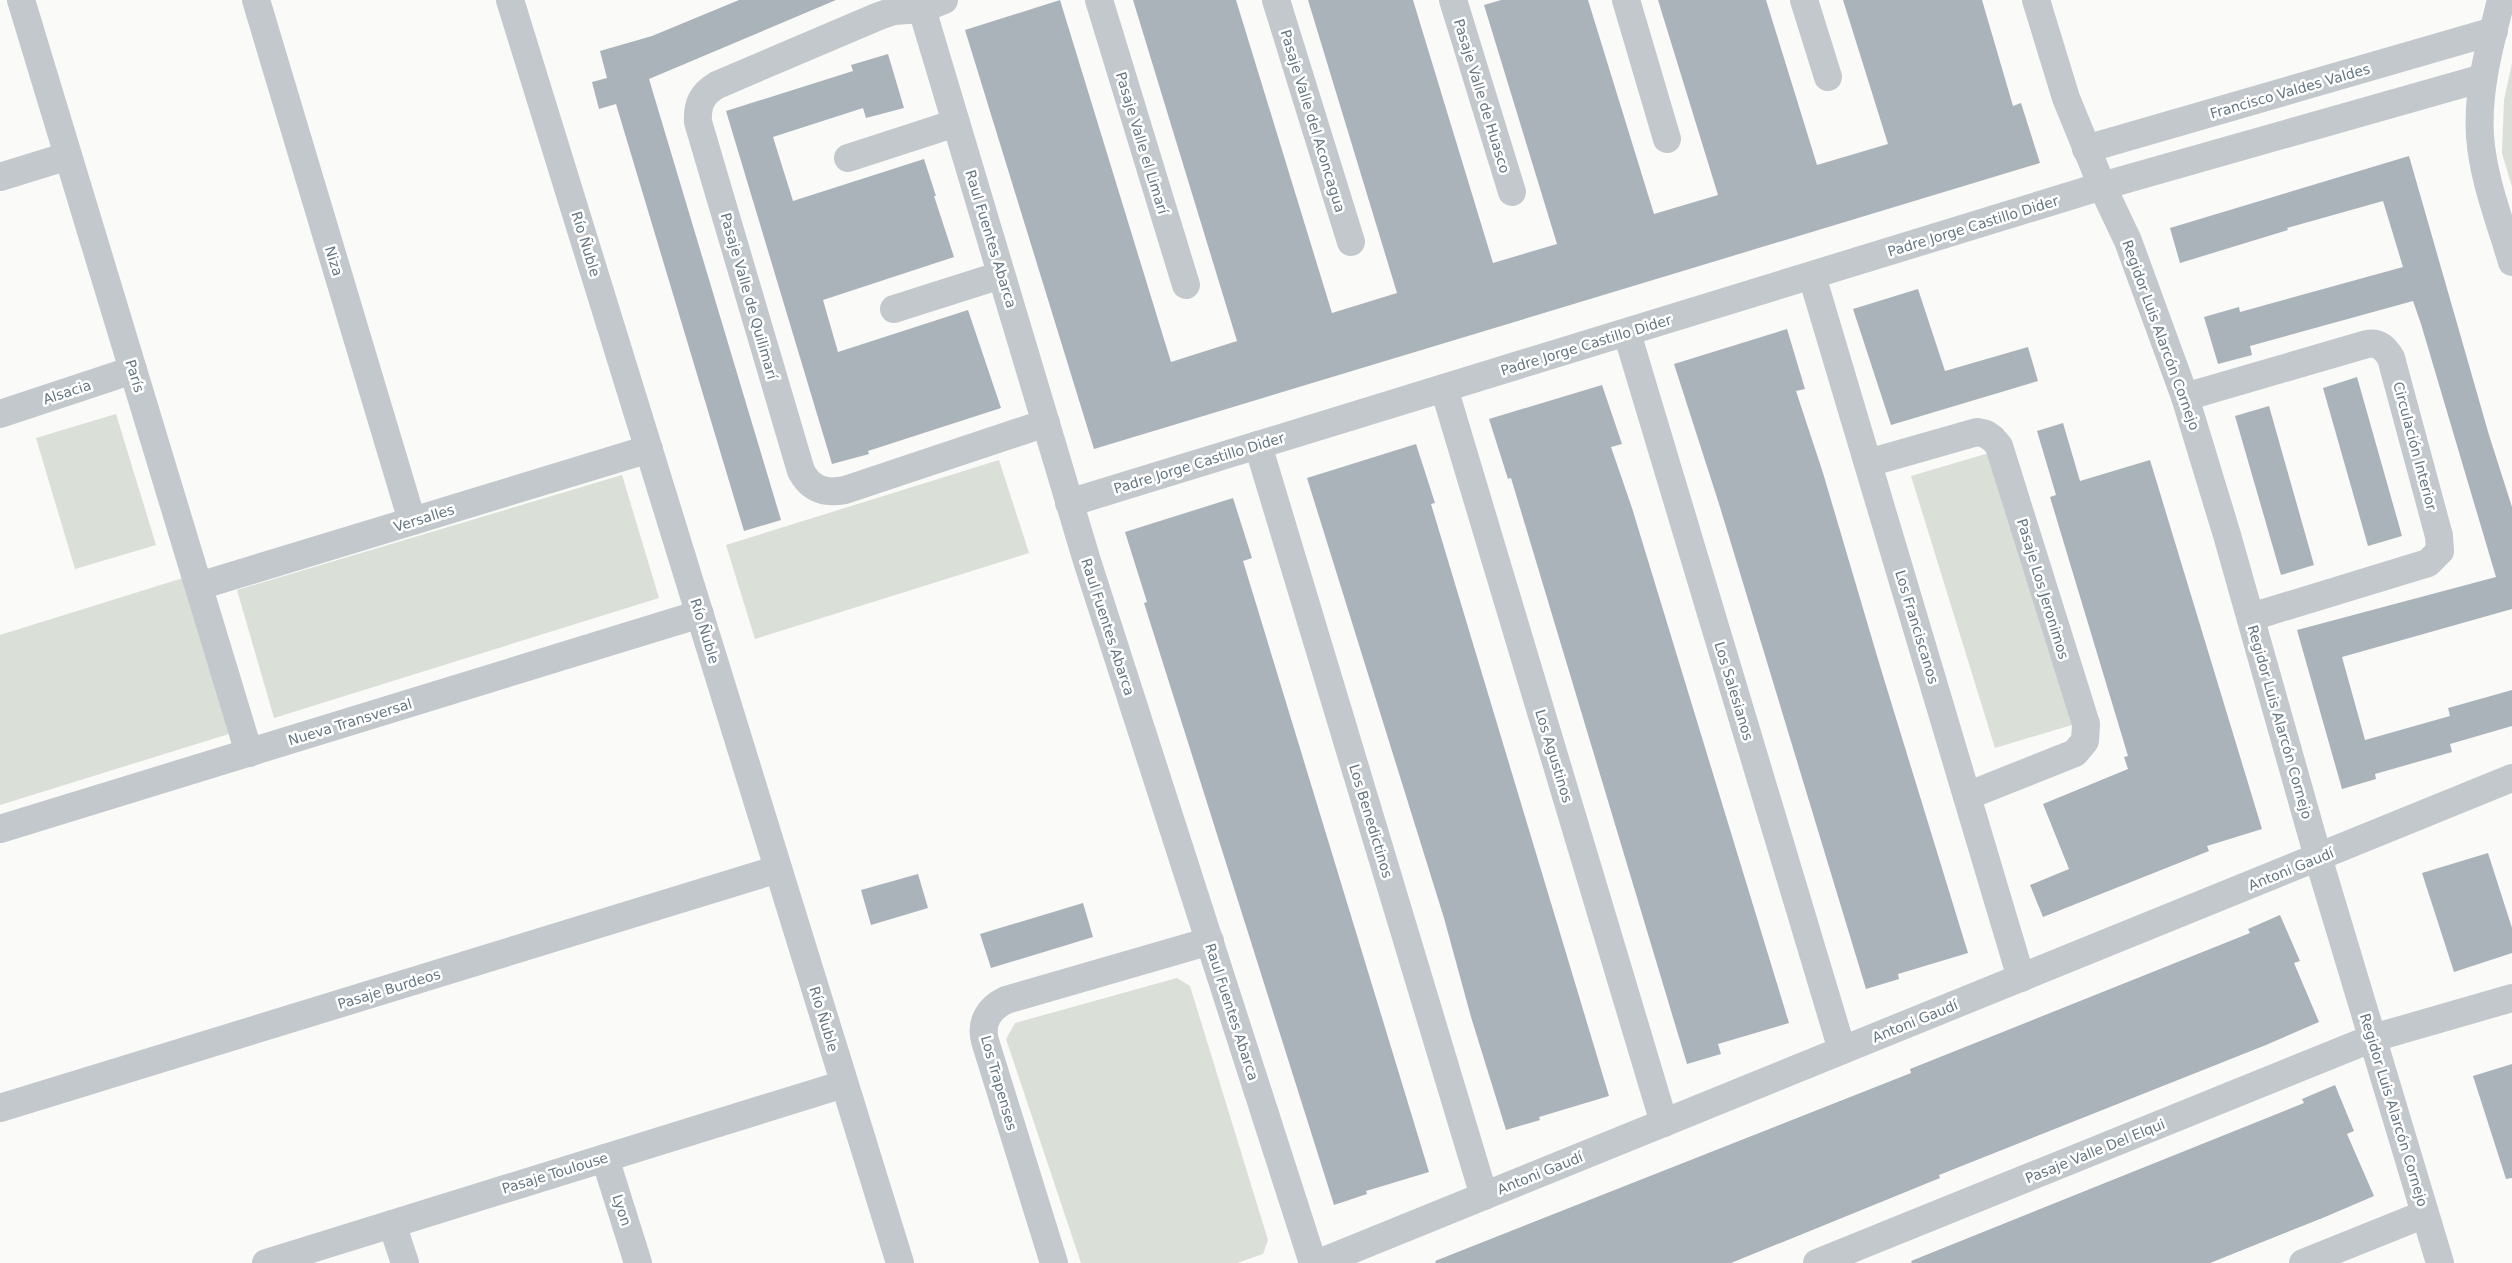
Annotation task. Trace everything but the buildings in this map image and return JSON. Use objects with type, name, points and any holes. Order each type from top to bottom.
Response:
[{"type":"street","name":"París","points":[[21,0],[249,753]]},
{"type":"street","name":"Niza","points":[[256,0],[412,522]]},
{"type":"street","name":"Río Ñuble","points":[[510,0],[900,1263]]},
{"type":"street","name":"Pasaje Valle el Limarí","points":[[1099,0],[1186,285]]},
{"type":"street","name":"Pasaje Valle del Aconcagua","points":[[1276,0],[1351,242]]},
{"type":"street","name":"Pasaje Valle de Huasco","points":[[1453,0],[1512,192]]},
{"type":"street","points":[[1626,0],[1667,139]]},
{"type":"street","points":[[1804,0],[1828,77]]},
{"type":"street","points":[[2036,0],[2066,98],[2102,186],[2483,78]]},
{"type":"street","points":[[2501,0],[2483,78],[2480,107],[2484,165],[2512,262]]},
{"type":"street","name":"Raul Fuentes Abarca","points":[[933,4],[956,123],[1069,502],[1313,1263]]},
{"type":"street","name":"Pasaje Valle de Quilimarí","points":[[933,4],[879,16],[717,85],[707,91],[701,99],[697,110],[698,122],[798,462],[805,479],[812,486],[820,490],[832,492],[1046,423]]},
{"type":"street","name":"Francisco Valdes Valdes","points":[[2086,150],[2494,31]]},
{"type":"street","points":[[848,158],[956,123]]},
{"type":"street","points":[[0,177],[68,156]]},
{"type":"street","name":"Padre Jorge Castillo Dider","points":[[1069,502],[2102,186]]},
{"type":"street","name":"Regidor Luis Alarcón Cornejo","points":[[2102,186],[2128,241],[2185,397],[2251,617],[2318,858],[2440,1263]]},
{"type":"street","points":[[894,309],[1001,274]]},
{"type":"street","name":"Los Franciscanos","points":[[1812,276],[2021,978]]},
{"type":"street","name":"Los Salesianos","points":[[1627,332],[1842,1050]]},
{"type":"street","name":"Circulación Interior","points":[[2185,397],[2367,344],[2380,345],[2386,350],[2390,358],[2439,536],[2440,551],[2428,563],[2251,617]]},
{"type":"street","name":"Alsacia","points":[[0,414],[133,370]]},
{"type":"street","name":"Los Agustinos","points":[[1444,388],[1664,1123]]},
{"type":"street","name":"Pasaje Los Jeronimos","points":[[1868,462],[1976,432],[1994,439],[1998,446],[2086,724],[2085,741],[2075,753],[1967,796]]},
{"type":"street","name":"Los Benedictinos","points":[[1258,445],[1484,1196]]},
{"type":"street","name":"Versalles","points":[[199,586],[649,449]]},
{"type":"street","name":"Nueva Transversal","points":[[0,829],[700,614]]},
{"type":"street","name":"Antoni Gaudí","points":[[1319,1263],[2512,778]]},
{"type":"street","name":"Pasaje Burdeos","points":[[0,1108],[778,869]]},
{"type":"street","name":"Los Trapenses","points":[[1054,1263],[985,1041],[983,1033],[987,1017],[992,1009],[1006,1000],[1210,941]]},
{"type":"street","name":"Pasaje Valle Del Elqui","points":[[1817,1263],[2373,1038],[2512,998]]},
{"type":"street","name":"Pasaje Toulouse","points":[[266,1263],[844,1084]]},
{"type":"street","name":"Lyon","points":[[605,1158],[638,1263]]},
{"type":"street","points":[[2304,1263],[2426,1214]]},
{"type":"street","points":[[392,1224],[405,1263]]},
{"type":"shaded area","points":[[2512,63],[2512,187],[2502,153],[2504,100]]},
{"type":"shaded area","points":[[116,414],[156,545],[75,569],[36,438]]},
{"type":"shaded area","points":[[1989,453],[2072,725],[1995,748],[1911,476]]},
{"type":"shaded area","points":[[999,460],[1029,553],[755,639],[726,545]]},
{"type":"shaded area","points":[[622,475],[659,598],[274,718],[237,590]]},
{"type":"shaded area","points":[[183,578],[232,733],[0,805],[0,635]]},
{"type":"shaded area","points":[[1177,978],[1190,986],[1268,1240],[1263,1254],[1237,1263],[1081,1263],[1006,1039],[1015,1023]]}]
